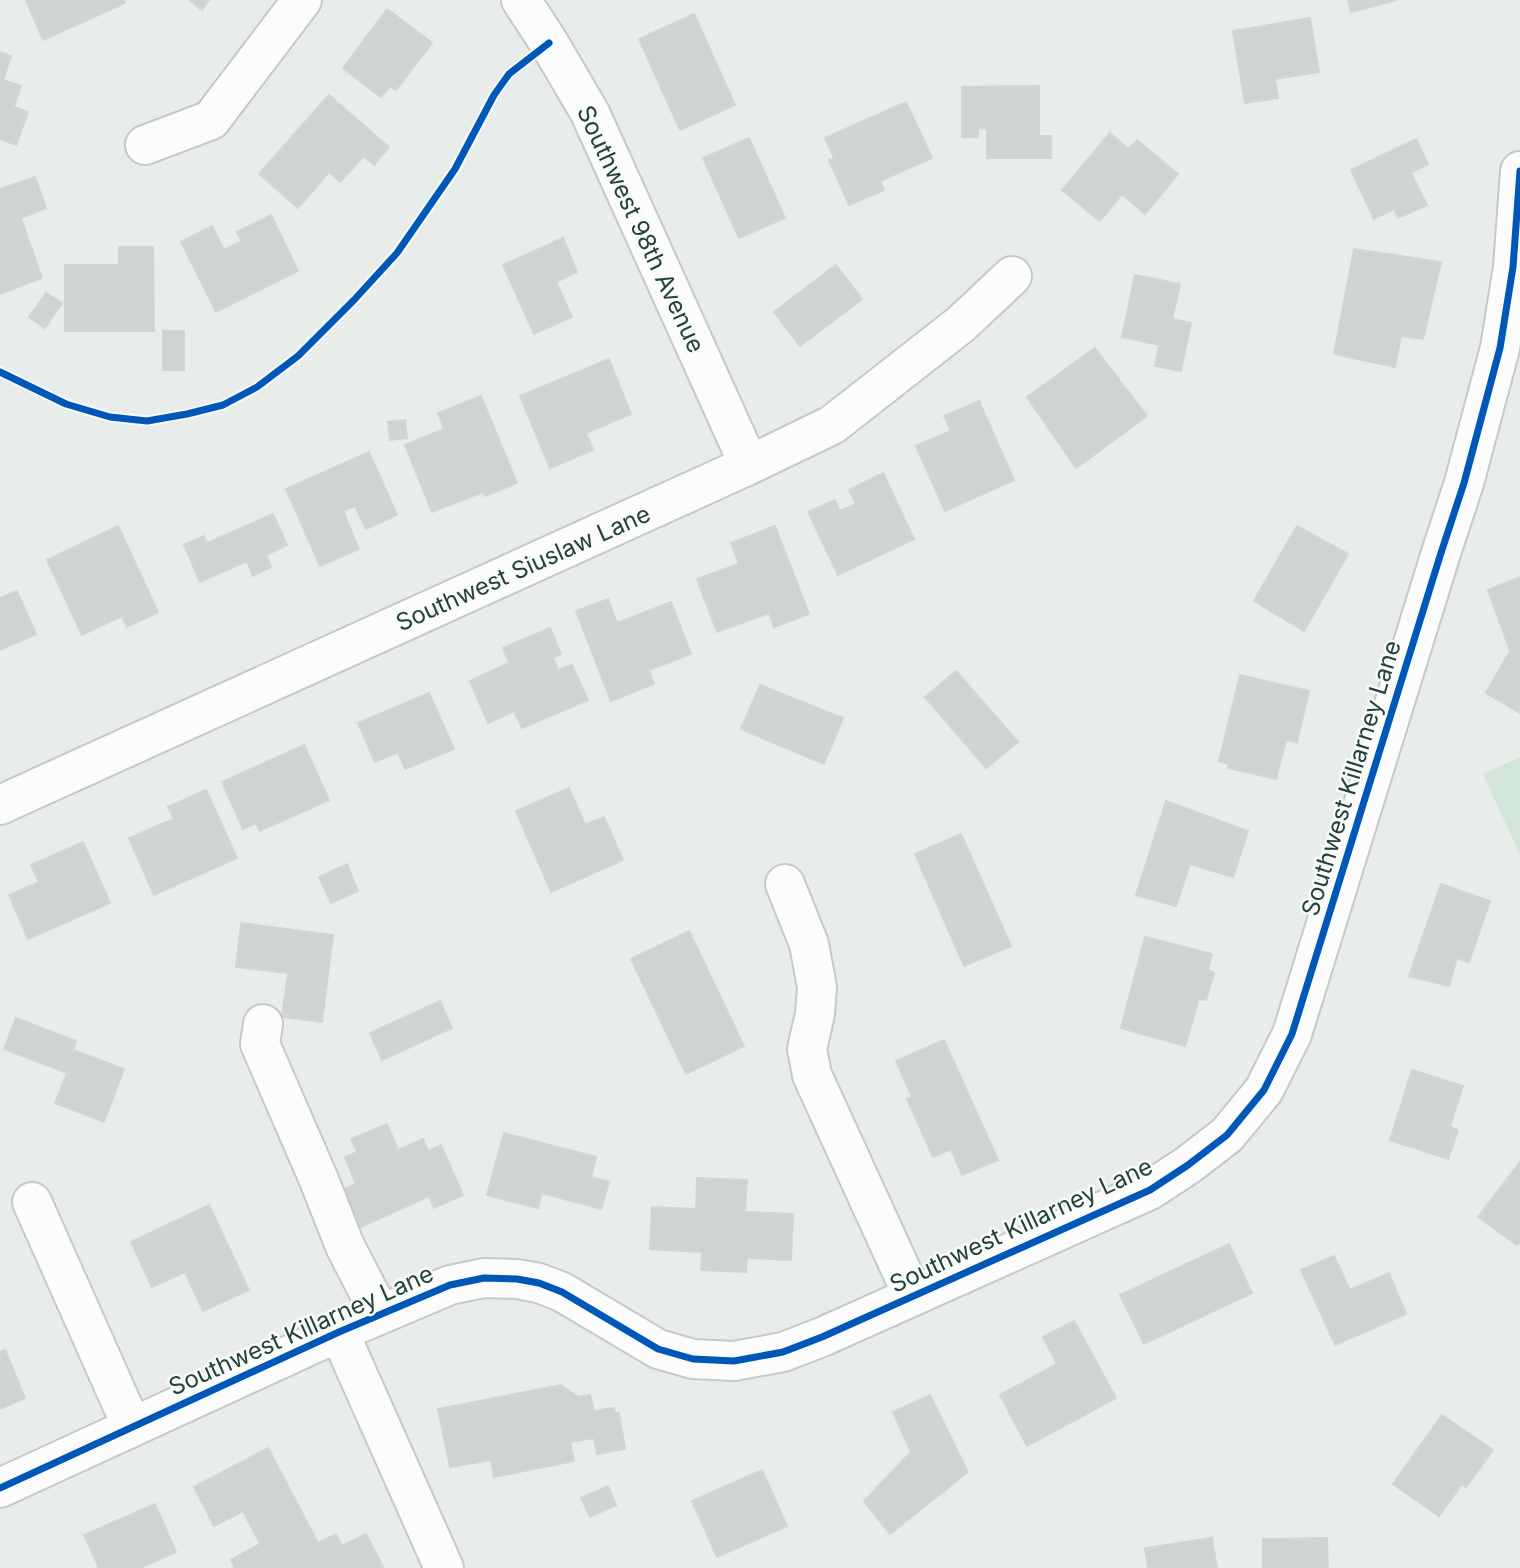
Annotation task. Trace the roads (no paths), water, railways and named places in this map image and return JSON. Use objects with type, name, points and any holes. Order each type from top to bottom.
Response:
[{"type":"street","points":[[145,145],[211,120],[302,0]]},
{"type":"street","name":"Southwest 98th Avenue","points":[[521,0],[590,113],[749,465]]},
{"type":"street","name":"Southwest Killarney Lane","points":[[0,1488],[380,1314],[450,1285],[484,1278],[539,1283],[562,1292],[658,1349],[693,1359],[734,1361],[783,1352],[1150,1190],[1227,1135],[1264,1090],[1292,1034],[1432,582],[1510,350],[1520,171]]},
{"type":"street","name":"Southwest Siuslaw Lane","points":[[0,805],[832,425],[961,324],[1012,275]]},
{"type":"street","points":[[785,884],[808,944],[817,987],[815,1014],[807,1049],[812,1075],[913,1296]]},
{"type":"street","points":[[262,1024],[260,1044],[345,1246],[380,1314]]},
{"type":"street","points":[[32,1202],[132,1427]]},
{"type":"street","points":[[339,1332],[444,1568]]}]
